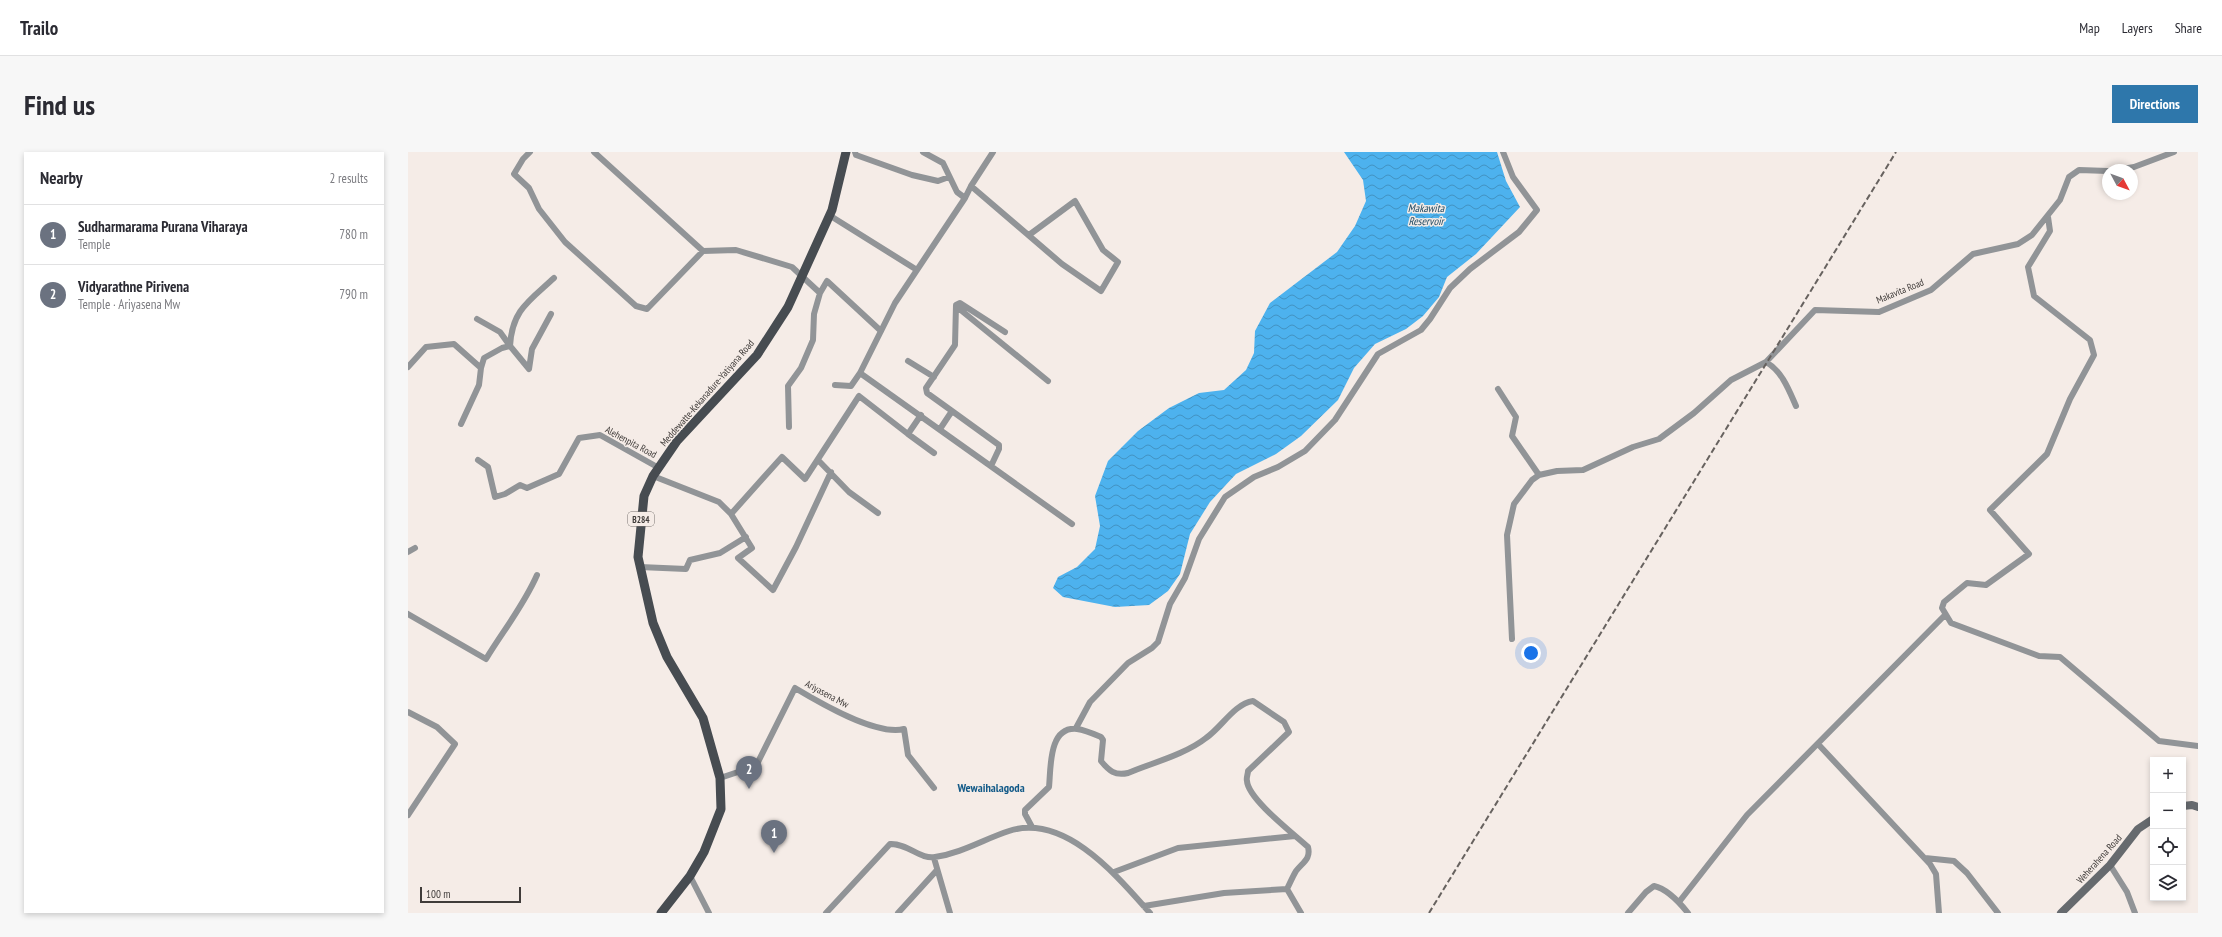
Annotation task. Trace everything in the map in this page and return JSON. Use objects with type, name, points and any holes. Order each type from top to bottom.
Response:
[{"type":"main road","name":"Meddewatte-Kekanadure-Yatiyana Road","points":[[661,913],[690,876],[704,852],[721,810],[720,778],[703,718],[667,657],[653,623],[638,557],[644,496],[656,472],[678,441],[757,355],[788,307],[829,215],[846,152]]},
{"type":"main road","points":[[2186,806],[2192,805],[2198,807]]},
{"type":"main road","name":"Weherahena Road","points":[[2061,913],[2110,865],[2138,829],[2150,821]]},
{"type":"street","points":[[530,152],[523,159],[514,174],[529,188],[539,209],[565,242],[636,306],[647,309],[703,251]]},
{"type":"street","points":[[594,152],[703,251],[736,250],[792,267],[820,293]]},
{"type":"street","points":[[855,152],[856,155],[912,175],[938,181],[949,177]]},
{"type":"street","points":[[923,152],[943,163],[957,192],[965,198]]},
{"type":"street","points":[[835,385],[851,386],[860,373],[895,303],[965,198],[993,152]]},
{"type":"street","points":[[1076,728],[1090,702],[1128,663],[1152,648],[1158,642],[1170,604],[1185,578],[1199,539],[1225,497],[1254,477],[1278,467],[1306,451],[1335,420],[1378,354],[1421,330],[1450,288],[1470,269],[1519,232],[1537,210],[1514,177],[1503,152]]},
{"type":"street","points":[[2138,166],[2174,152]]},
{"type":"street","name":"Makavita Road","points":[[1539,475],[1557,471],[1583,470],[1633,447],[1659,439],[1694,413],[1731,380],[1766,362],[1816,310],[1879,312],[1931,290],[1973,254],[2018,244],[2032,235],[2048,217],[2060,200],[2069,177],[2079,170],[2102,171]]},
{"type":"street","points":[[971,186],[1062,264],[1101,291],[1118,262],[1103,250],[1075,201],[1029,235]]},
{"type":"street","points":[[829,215],[917,270]]},
{"type":"street","points":[[2048,217],[2050,231],[2028,267],[2034,296],[2090,340],[2094,355],[2070,399],[2047,454],[1990,510],[2029,554],[1986,585],[1967,583],[1944,602],[1942,608],[1945,615],[1951,622],[2039,656],[2060,657],[2159,741],[2198,746]]},
{"type":"street","points":[[510,346],[511,328],[521,308],[554,278]]},
{"type":"street","points":[[789,427],[788,386],[800,368],[813,340],[814,314],[820,293],[826,281],[881,331]]},
{"type":"street","points":[[991,466],[999,449],[999,445],[927,393],[926,388],[955,345],[956,305],[960,303],[1005,332]]},
{"type":"street","points":[[956,307],[1048,381]]},
{"type":"street","points":[[476,319],[500,332],[529,369],[532,349],[551,314]]},
{"type":"street","points":[[408,367],[426,347],[454,344],[481,368]]},
{"type":"street","points":[[461,424],[479,384],[484,358],[502,348],[510,346]]},
{"type":"street","points":[[908,361],[934,377]]},
{"type":"street","points":[[1766,362],[1775,367],[1790,390],[1796,406]]},
{"type":"street","points":[[860,373],[1072,524]]},
{"type":"street","points":[[1498,389],[1516,417],[1512,436],[1539,475],[1532,480],[1520,494],[1509,519],[1507,535],[1512,639]]},
{"type":"street","points":[[731,514],[782,457],[805,479],[859,396],[934,453]]},
{"type":"street","points":[[940,429],[952,411]]},
{"type":"street","points":[[908,434],[921,415]]},
{"type":"street","name":"Alehenpita Road","points":[[478,460],[488,467],[495,497],[506,494],[520,485],[527,488],[559,474],[579,438],[600,435],[656,472]]},
{"type":"street","points":[[818,460],[849,492],[878,513]]},
{"type":"street","points":[[656,472],[719,502],[731,514],[752,548],[738,558],[773,590],[796,547],[831,472]]},
{"type":"street","points":[[640,567],[686,569],[690,560],[720,553],[746,537]]},
{"type":"street","points":[[408,552],[416,548]]},
{"type":"street","points":[[408,614],[486,659],[503,630],[528,596],[537,575]]},
{"type":"street","points":[[1679,902],[1747,815],[1945,615]]},
{"type":"street","name":"Ariyasena Mw","points":[[720,778],[756,766],[795,688],[830,708],[852,718],[895,731],[904,729],[908,755],[934,788]]},
{"type":"street","points":[[1032,827],[1025,814],[1025,810],[1049,787],[1053,747],[1057,738],[1064,732],[1076,728],[1101,737],[1103,740],[1101,761],[1107,770],[1119,775],[1128,773],[1194,745],[1206,738],[1244,703],[1253,701],[1284,722],[1289,732],[1248,771],[1246,780],[1249,789],[1265,809],[1308,847],[1310,854],[1296,872],[1288,889]]},
{"type":"street","points":[[408,712],[437,727],[455,744],[408,815]]},
{"type":"street","points":[[1818,744],[1925,858],[1936,874],[1939,913]]},
{"type":"street","points":[[826,913],[890,844],[900,843],[928,857],[934,858],[968,848],[1010,831],[1032,827],[1046,828],[1088,851],[1114,872],[1150,913]]},
{"type":"street","points":[[1114,872],[1178,848],[1296,836]]},
{"type":"street","points":[[934,858],[950,913]]},
{"type":"street","points":[[1925,858],[1954,861],[1967,873],[1998,913]]},
{"type":"street","points":[[2110,865],[2127,892],[2135,913]]},
{"type":"street","points":[[898,913],[937,870]]},
{"type":"street","points":[[690,876],[709,913]]},
{"type":"street","points":[[1628,913],[1646,892],[1654,886],[1661,888],[1679,902],[1688,913]]},
{"type":"street","points":[[1144,906],[1224,893],[1288,889]]},
{"type":"street","points":[[1288,889],[1301,913]]},
{"type":"water","name":"Makawita Reservoir","points":[[1344,152],[1497,152],[1506,181],[1520,207],[1476,254],[1447,277],[1439,297],[1423,316],[1406,329],[1375,344],[1354,368],[1338,400],[1301,436],[1276,454],[1236,474],[1210,502],[1190,534],[1180,574],[1168,591],[1149,605],[1115,607],[1063,597],[1053,588],[1058,577],[1077,567],[1095,549],[1100,526],[1095,496],[1108,461],[1138,431],[1169,408],[1199,393],[1224,390],[1246,370],[1254,353],[1255,331],[1270,303],[1337,252],[1355,226],[1366,201],[1363,180]]},
{"type":"railway","points":[[1429,913],[1896,152]]},
{"type":"place","name":"Vidyarathne Pirivena","points":[[749,789]]},
{"type":"place","name":"Sudharmarama Purana Viharaya","points":[[774,853]]},
{"type":"district","name":"Wewaihalagoda","points":[[991,787]]}]
